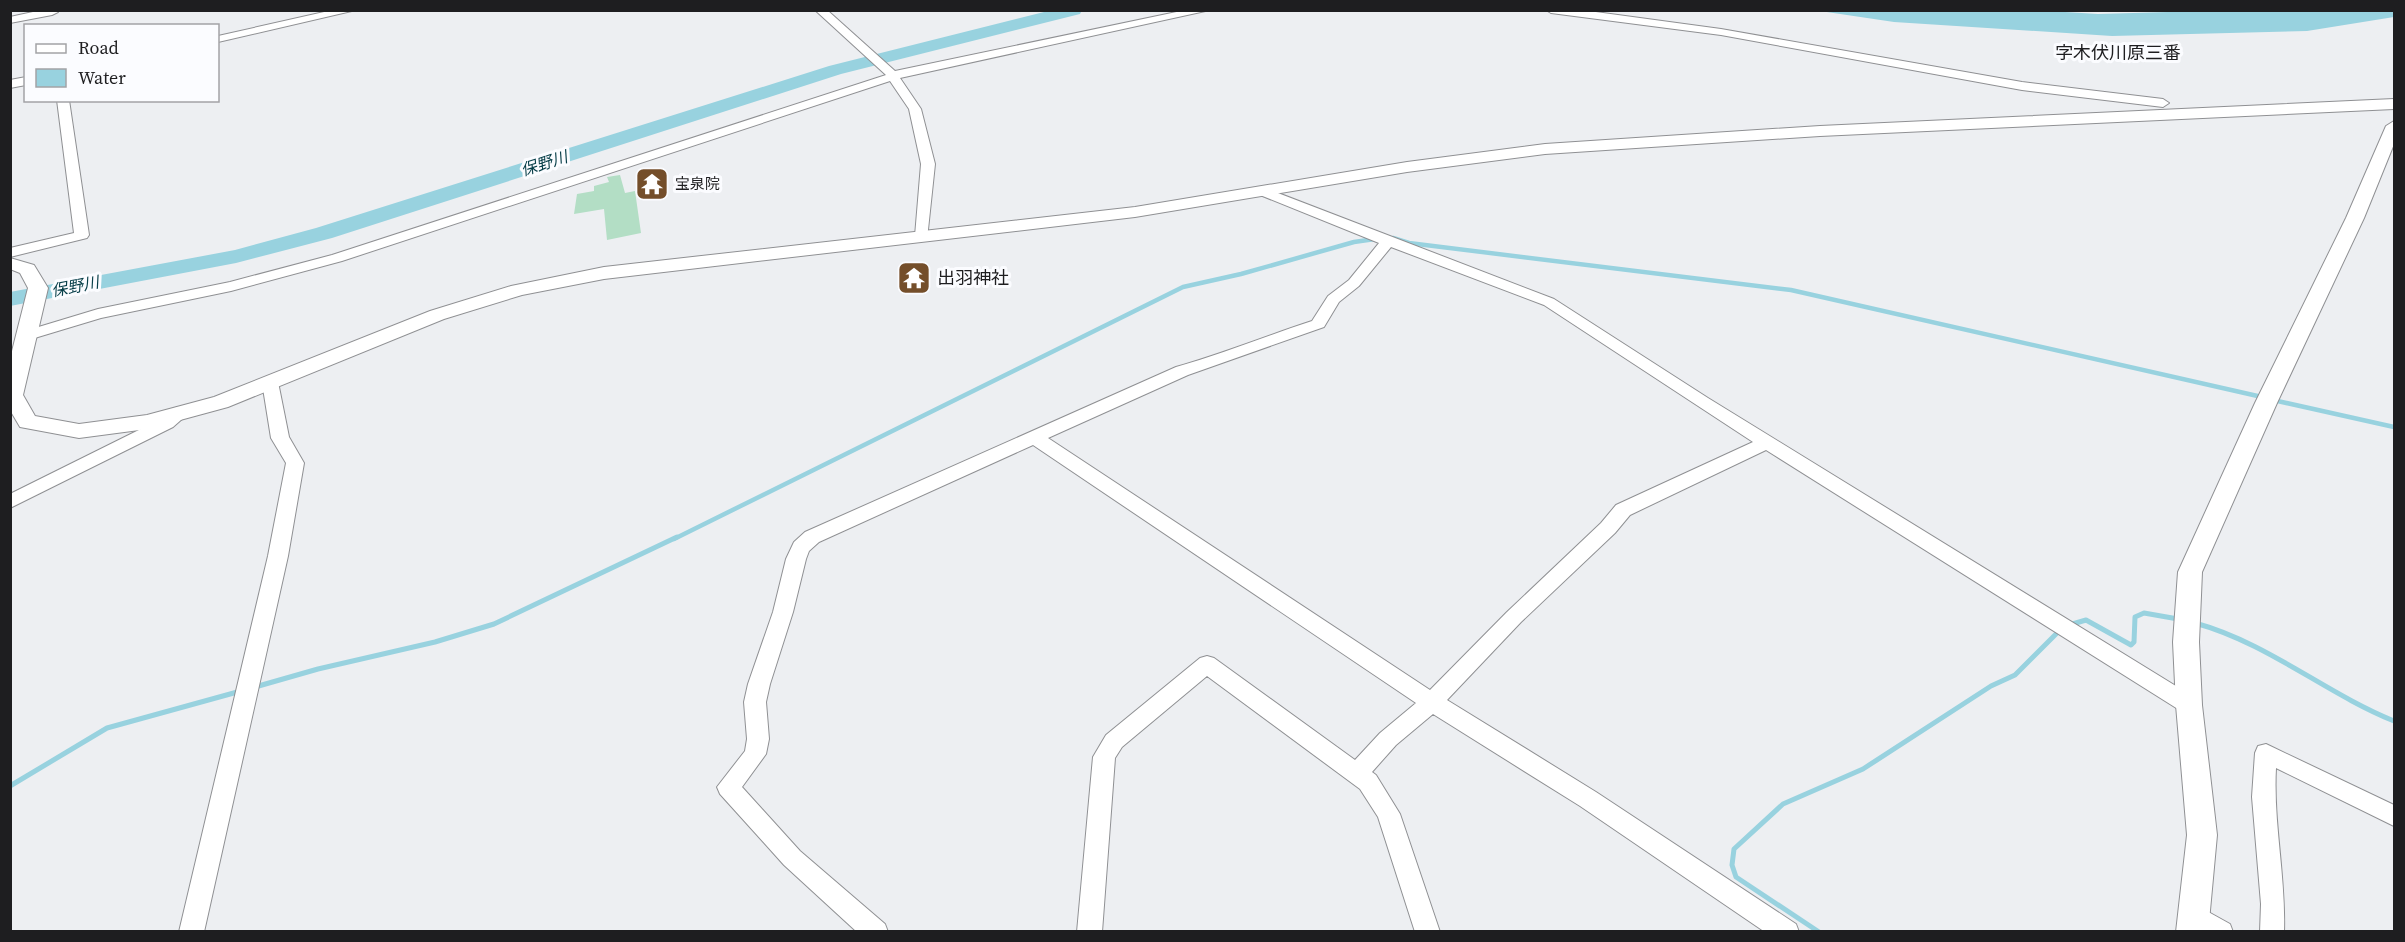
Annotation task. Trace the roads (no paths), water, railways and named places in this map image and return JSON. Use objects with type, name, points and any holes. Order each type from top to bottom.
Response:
[{"type":"street","points":[[219,39],[351,10]]},
{"type":"street","points":[[820,10],[890,72],[915,109],[928,164],[922,236]]},
{"type":"street","points":[[28,335],[98,314],[231,286],[326,262],[890,72],[1205,10]]},
{"type":"street","points":[[1551,10],[1721,32],[2022,86],[2163,103]]},
{"type":"street","points":[[10,20],[53,15]]},
{"type":"street","points":[[10,253],[82,235],[63,102]]},
{"type":"street","points":[[19,266],[38,288],[12,395],[28,422],[79,431],[147,422],[221,402],[437,315],[518,290],[604,273],[1135,212],[1407,167],[1545,148],[1810,132],[2394,105]]},
{"type":"street","points":[[2221,932],[2193,923],[2202,835],[2189,705],[2187,621],[2190,572],[2268,399],[2355,218],[2394,126]]},
{"type":"street","points":[[1265,192],[1309,212],[1549,302],[1702,402],[2189,705]]},
{"type":"street","points":[[876,932],[792,858],[728,787],[752,759],[757,747],[755,702],[801,547],[825,530],[1182,371],[1237,354],[1260,343],[1318,324],[1333,299],[1354,283],[1383,239]]},
{"type":"street","points":[[191,932],[278,556],[294,463],[291,453],[280,438],[270,382]]},
{"type":"street","points":[[10,502],[167,423],[181,412]]},
{"type":"street","points":[[1034,437],[1432,702],[1588,800],[1787,932]]},
{"type":"street","points":[[1357,773],[1388,739],[1432,702],[1514,616],[1608,528],[1623,510],[1767,442]]},
{"type":"street","points":[[1089,932],[1104,757],[1114,741],[1207,664],[1357,773],[1376,791],[1388,814],[1428,932]]},
{"type":"street","points":[[2272,932],[2273,904],[2263,797],[2266,753],[2394,816]]},
{"type":"water","points":[[2237,10],[2394,10],[2394,17],[2307,31],[2112,36],[1894,22],[1820,11],[2049,11],[2098,14]]},
{"type":"waterway","name":"保野川","points":[[10,299],[236,256],[324,233],[835,70],[1074,10]]},
{"type":"waterway","points":[[1393,238],[1409,243],[1791,290],[2262,397]]},
{"type":"waterway","points":[[674,539],[1183,287],[1241,274],[1354,242],[1375,239]]},
{"type":"waterway","points":[[2273,400],[2394,427]]},
{"type":"waterway","points":[[255,687],[318,669],[435,642],[494,624],[677,537]]},
{"type":"waterway","points":[[2069,625],[2086,620],[2131,645],[2134,642],[2135,617],[2144,613],[2178,619]]},
{"type":"waterway","points":[[2195,623],[2222,632],[2272,655],[2344,697],[2394,721]]},
{"type":"waterway","points":[[1819,932],[1736,877],[1732,865],[1734,849],[1783,804],[1863,769],[1991,686],[2015,675],[2061,629]]},
{"type":"waterway","points":[[10,786],[107,728],[241,691]]},
{"type":"place","name":"宝泉院","points":[[652,184]]},
{"type":"place","name":"出羽神社","points":[[914,278]]},
{"type":"district","name":"字木伏川原三番","points":[[2118,53]]}]
